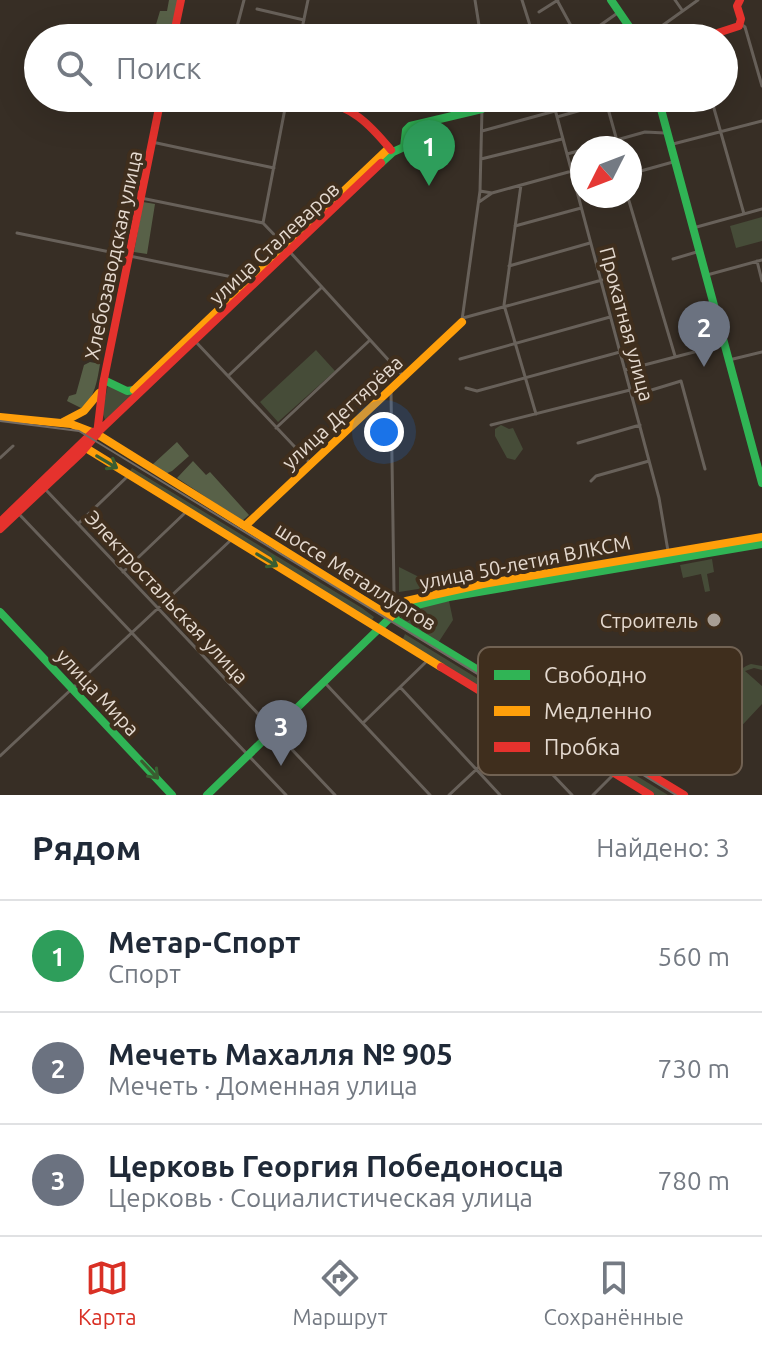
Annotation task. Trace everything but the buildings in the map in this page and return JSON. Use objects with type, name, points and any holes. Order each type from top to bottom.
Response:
[{"type":"main road","points":[[176,24],[181,0]]},
{"type":"main road","points":[[611,0],[627,24]]},
{"type":"main road","points":[[737,1],[741,24],[738,27]]},
{"type":"main road","name":"Хлебозаводская улица","points":[[95,433],[158,112]]},
{"type":"main road","points":[[358,112],[391,150]]},
{"type":"main road","name":"улица Сталеваров","points":[[0,522],[83,447],[135,393],[391,150],[405,145],[406,130],[410,126],[453,112]]},
{"type":"main road","points":[[662,112],[762,483]]},
{"type":"main road","name":"улица Дегтярёва","points":[[245,526],[462,320]]},
{"type":"main road","points":[[61,423],[75,418],[90,406],[103,382],[135,393]]},
{"type":"main road","name":"шоссе Металлургов","points":[[0,417],[76,425],[95,433],[478,670]]},
{"type":"main road","name":"шоссе Металлургов","points":[[83,447],[478,691]]},
{"type":"main road","name":"улица Сталеваров","points":[[0,529],[42,486]]},
{"type":"main road","name":"улица 50-летия ВЛКСМ","points":[[391,617],[409,607],[449,597],[762,537]]},
{"type":"main road","name":"улица 50-летия ВЛКСМ","points":[[391,617],[406,601],[483,584],[762,544]]},
{"type":"main road","name":"улица Мира","points":[[0,612],[172,795]]},
{"type":"main road","points":[[207,795],[391,617]]},
{"type":"main road","name":"шоссе Металлургов","points":[[616,775],[650,795]]},
{"type":"main road","name":"шоссе Металлургов","points":[[651,775],[684,795]]},
{"type":"street","points":[[238,24],[244,0]]},
{"type":"street","points":[[303,24],[308,0]]},
{"type":"street","points":[[475,0],[479,24]]},
{"type":"street","points":[[522,0],[530,24]]},
{"type":"street","points":[[539,12],[557,0],[570,24]]},
{"type":"street","points":[[675,0],[683,11]]},
{"type":"street","points":[[665,24],[698,0]]},
{"type":"street","points":[[257,9],[304,20]]},
{"type":"street","points":[[602,24],[619,12]]},
{"type":"street","points":[[741,24],[745,27],[762,86]]},
{"type":"street","points":[[756,63],[762,61]]},
{"type":"street","points":[[263,223],[284,112]]},
{"type":"street","points":[[483,112],[479,202],[462,320],[504,305],[602,280]]},
{"type":"street","points":[[482,131],[551,112]]},
{"type":"street","name":"Прокатная улица","points":[[555,112],[570,164]]},
{"type":"street","points":[[557,117],[571,112]]},
{"type":"street","points":[[609,112],[616,136]]},
{"type":"street","points":[[715,112],[744,214]]},
{"type":"street","points":[[671,144],[762,121]]},
{"type":"street","points":[[631,136],[645,132],[668,132]]},
{"type":"street","points":[[481,159],[563,139]]},
{"type":"street","points":[[152,142],[274,168]]},
{"type":"street","points":[[642,171],[676,161]]},
{"type":"street","points":[[479,202],[492,193],[570,172]]},
{"type":"street","points":[[521,185],[504,305],[536,414]]},
{"type":"street","points":[[480,191],[492,193]]},
{"type":"street","points":[[141,198],[263,223],[403,376]]},
{"type":"street","points":[[515,226],[582,208]]},
{"type":"street","name":"Прокатная улица","points":[[582,208],[640,425],[669,556]]},
{"type":"street","points":[[631,208],[675,356]]},
{"type":"street","points":[[693,228],[762,209]]},
{"type":"street","points":[[17,233],[245,278],[251,284]]},
{"type":"street","points":[[509,266],[591,243]]},
{"type":"street","points":[[673,259],[700,251]]},
{"type":"street","points":[[707,275],[759,260],[762,281]]},
{"type":"street","points":[[228,376],[322,286]]},
{"type":"street","points":[[460,359],[610,317]]},
{"type":"street","points":[[193,338],[310,463]]},
{"type":"street","points":[[276,428],[370,340]]},
{"type":"street","points":[[625,370],[725,344]]},
{"type":"street","points":[[466,388],[477,391],[620,352]]},
{"type":"street","points":[[729,360],[762,352]]},
{"type":"street","points":[[632,396],[681,381],[705,469]]},
{"type":"street","points":[[391,388],[395,597],[399,602],[406,601]]},
{"type":"street","points":[[491,425],[630,390]]},
{"type":"street","points":[[578,443],[640,425]]},
{"type":"street","points":[[0,458],[13,446]]},
{"type":"street","points":[[591,481],[596,476],[649,461]]},
{"type":"street","points":[[78,524],[129,475]]},
{"type":"street","name":"Электростальская улица","points":[[42,486],[335,795]]},
{"type":"street","points":[[123,572],[187,511]]},
{"type":"street","points":[[18,513],[286,795]]},
{"type":"street","points":[[0,756],[232,539]]},
{"type":"street","points":[[363,723],[428,660]]},
{"type":"street","points":[[325,682],[430,795]]},
{"type":"street","points":[[400,687],[476,769],[449,795]]},
{"type":"street","points":[[482,775],[500,795]]},
{"type":"street","points":[[553,775],[572,795]]},
{"type":"street","points":[[593,795],[613,775]]},
{"type":"green space","points":[[169,0],[178,0],[173,24],[156,24],[160,11],[167,11]]},
{"type":"green space","points":[[143,202],[155,204],[147,254],[134,252]]},
{"type":"green space","points":[[762,217],[762,241],[736,248],[730,226]]},
{"type":"green space","points":[[316,350],[335,371],[278,422],[260,402]]},
{"type":"green space","points":[[90,362],[100,364],[93,393],[83,409],[67,401],[69,396],[76,394],[84,365]]},
{"type":"green space","points":[[108,385],[135,395],[106,422],[102,412]]},
{"type":"green space","points":[[501,425],[513,428],[523,449],[515,460],[507,458],[495,436],[495,429]]},
{"type":"green space","points":[[177,442],[189,456],[165,474],[152,465]]},
{"type":"green space","points":[[193,461],[206,475],[210,472],[249,515],[242,521],[177,478]]},
{"type":"green space","points":[[132,468],[362,608],[374,617],[371,622],[128,474]]},
{"type":"green space","points":[[712,559],[714,572],[707,574],[710,591],[705,592],[701,574],[683,578],[680,565]]},
{"type":"green space","points":[[399,567],[437,586],[399,592]]},
{"type":"green space","points":[[449,601],[453,620],[438,643],[405,624],[401,618],[411,608]]},
{"type":"green space","points":[[405,634],[478,679],[478,687],[402,641]]},
{"type":"green space","points":[[751,664],[762,666],[762,670],[754,668],[745,671],[762,686],[762,704],[742,725],[742,669]]},
{"type":"green space","points":[[622,775],[635,775],[668,795],[655,795]]},
{"type":"tram line","points":[[0,421],[79,431],[478,674]]},
{"type":"tram line","points":[[643,775],[676,795]]},
{"type":"traffic: fast","points":[[611,0],[627,24]]},
{"type":"traffic: fast","points":[[381,163],[404,147],[406,130],[410,126],[469,112]]},
{"type":"traffic: fast","points":[[662,112],[762,483]]},
{"type":"traffic: fast","points":[[104,380],[127,391],[134,390]]},
{"type":"traffic: fast","points":[[397,614],[409,607],[449,597],[762,544]]},
{"type":"traffic: fast","points":[[0,612],[172,795]]},
{"type":"traffic: fast","points":[[207,795],[391,617],[478,670]]},
{"type":"traffic: slow","points":[[134,390],[389,148]]},
{"type":"traffic: slow","points":[[245,526],[462,322]]},
{"type":"traffic: slow","points":[[63,422],[84,411],[99,393]]},
{"type":"traffic: slow","points":[[0,417],[71,424],[97,434],[391,617]]},
{"type":"traffic: slow","points":[[81,445],[441,667]]},
{"type":"traffic: slow","points":[[391,617],[406,601],[483,584],[762,537]]},
{"type":"traffic: jam","points":[[176,24],[181,0]]},
{"type":"traffic: jam","points":[[738,26],[741,19],[737,6],[740,0]]},
{"type":"traffic: jam","points":[[97,434],[103,384],[158,112]]},
{"type":"traffic: jam","points":[[350,112],[374,131],[391,150]]},
{"type":"traffic: jam","points":[[97,433],[381,163]]},
{"type":"traffic: jam","points":[[0,522],[93,432]]},
{"type":"traffic: jam","points":[[0,529],[97,434]]},
{"type":"traffic: jam","points":[[441,667],[478,690]]},
{"type":"traffic: jam","points":[[617,775],[650,795]]},
{"type":"traffic: jam","points":[[651,775],[684,795]]},
{"type":"place","name":"Метар-Спорт","points":[[429,186]]},
{"type":"place","name":"Мечеть Махалля № 905","points":[[704,367]]},
{"type":"place","name":"Cтроитель","points":[[714,620]]},
{"type":"place","name":"Церковь Георгия Победоносца","points":[[281,766]]}]
